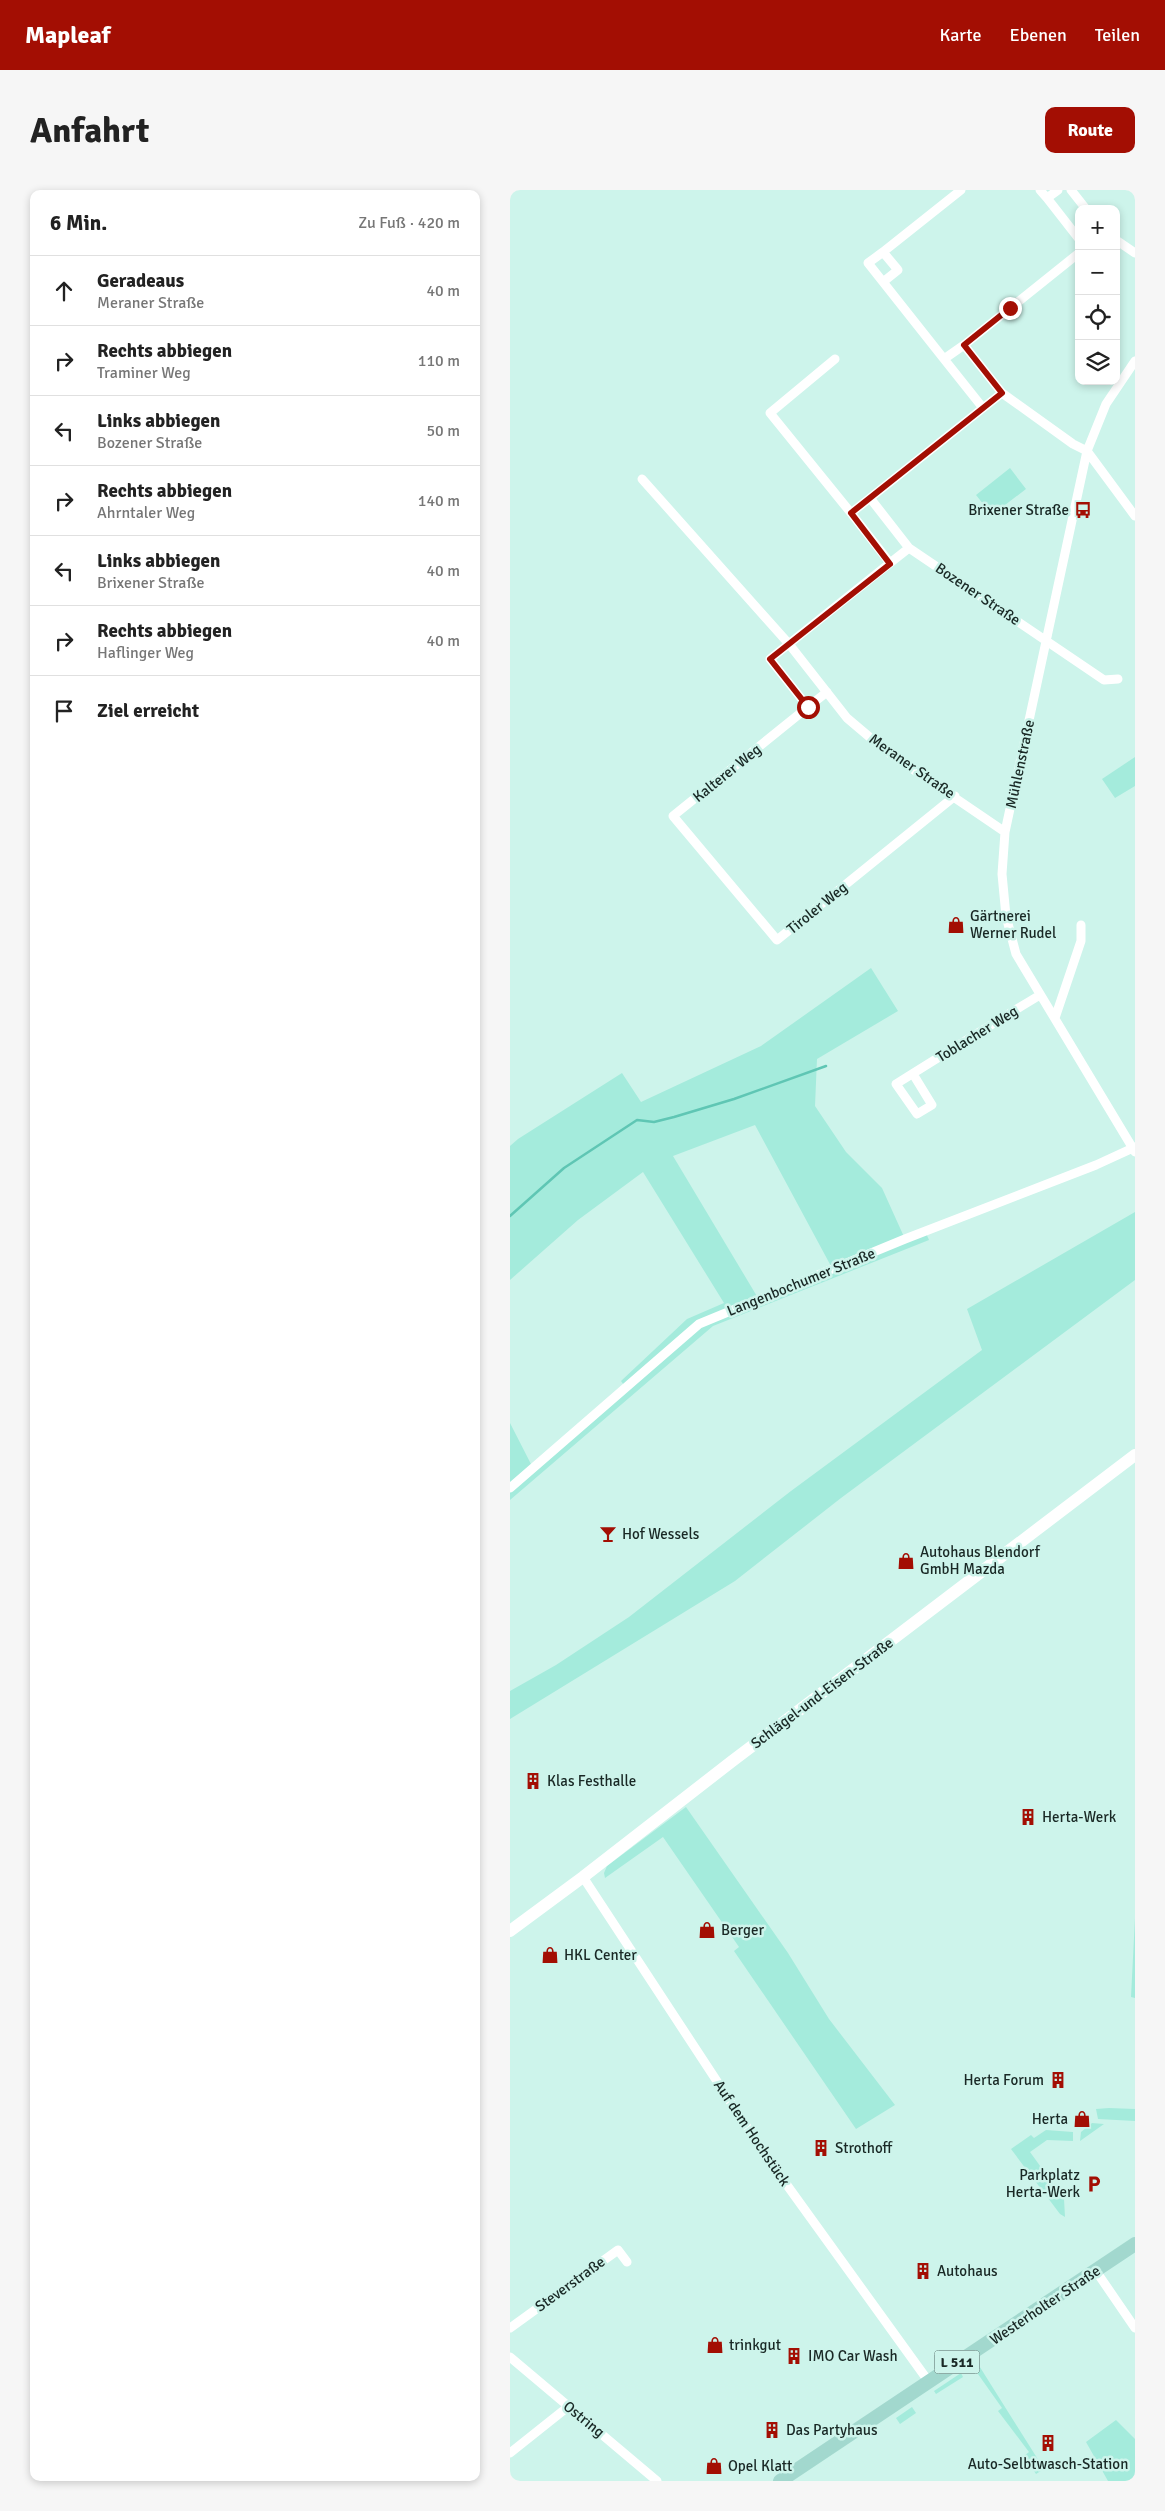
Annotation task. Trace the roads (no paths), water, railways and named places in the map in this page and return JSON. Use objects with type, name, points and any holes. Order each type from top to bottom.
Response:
[{"type":"main road","name":"Westerholter Straße","points":[[780,2481],[1135,2244]]},
{"type":"street","points":[[961,190],[868,264],[983,408]]},
{"type":"street","points":[[1040,190],[1075,234]]},
{"type":"street","points":[[1047,198],[1058,190]]},
{"type":"street","points":[[1071,190],[1083,205]]},
{"type":"street","points":[[1120,243],[1135,253]]},
{"type":"street","points":[[883,252],[898,270],[883,282]]},
{"type":"street","points":[[944,359],[1075,255]]},
{"type":"street","points":[[964,345],[1002,393],[1073,444],[1087,450],[1135,516]]},
{"type":"street","points":[[835,359],[770,412],[890,564]]},
{"type":"street","name":"Mühlenstraße","points":[[1134,1149],[1016,954],[1006,916],[1002,874],[1005,832],[1087,450],[1106,404],[1135,361]]},
{"type":"street","points":[[851,513],[1002,393]]},
{"type":"street","name":"Meraner Straße","points":[[642,480],[788,644],[847,718],[886,752],[955,796],[1005,832]]},
{"type":"street","name":"Bozener Straße","points":[[870,498],[909,548],[1104,680],[1118,679]]},
{"type":"street","points":[[827,692],[808,707],[770,659],[909,548]]},
{"type":"street","name":"Kalterer Weg","points":[[696,843],[673,816],[808,707]]},
{"type":"street","name":"Tiroler Weg","points":[[696,843],[777,940],[955,796]]},
{"type":"street","points":[[1055,1018],[1081,941],[1081,925]]},
{"type":"street","name":"Toblacher Weg","points":[[913,1074],[932,1105],[916,1114],[896,1084],[1040,995]]},
{"type":"street","name":"Langenbochumer Straße","points":[[510,1488],[699,1324],[832,1268],[1096,1166],[1134,1149]]},
{"type":"street","name":"Schlägel-und-Eisen-Straße","points":[[510,1931],[1135,1455]]},
{"type":"street","name":"Auf dem Hochstück","points":[[583,1877],[766,2156],[929,2382]]},
{"type":"street","name":"Steverstraße","points":[[510,2328],[618,2250],[627,2262]]},
{"type":"street","points":[[1096,2271],[1135,2328]]},
{"type":"street","name":"Ostring","points":[[510,2358],[657,2481]]},
{"type":"street","points":[[510,2454],[569,2406]]},
{"type":"waterway","points":[[510,1216],[564,1168],[637,1120],[654,1122],[674,1117],[734,1099],[826,1066]]},
{"type":"place","name":"Brixener Straße","points":[[1083,510]]},
{"type":"place","name":"Gärtnerei Werner Rudel","points":[[956,925]]},
{"type":"place","name":"Hof Wessels","points":[[608,1534]]},
{"type":"place","name":"Autohaus Blendorf GmbH Mazda","points":[[906,1561]]},
{"type":"place","name":"Klas Festhalle","points":[[533,1781]]},
{"type":"place","name":"Herta-Werk","points":[[1028,1817]]},
{"type":"place","name":"Berger","points":[[707,1930]]},
{"type":"place","name":"HKL Center","points":[[550,1955]]},
{"type":"place","name":"Herta Forum","points":[[1058,2080]]},
{"type":"place","name":"Herta","points":[[1082,2119]]},
{"type":"place","name":"Strothoff","points":[[821,2148]]},
{"type":"place","name":"Parkplatz Herta-Werk","points":[[1094,2184]]},
{"type":"place","name":"Autohaus","points":[[923,2271]]},
{"type":"place","name":"trinkgut","points":[[715,2345]]},
{"type":"place","name":"IMO Car Wash","points":[[794,2356]]},
{"type":"place","name":"Das Partyhaus","points":[[772,2430]]},
{"type":"place","name":"Auto-Selbtwasch-Station","points":[[1048,2443]]},
{"type":"place","name":"Opel Klatt","points":[[714,2466]]}]
